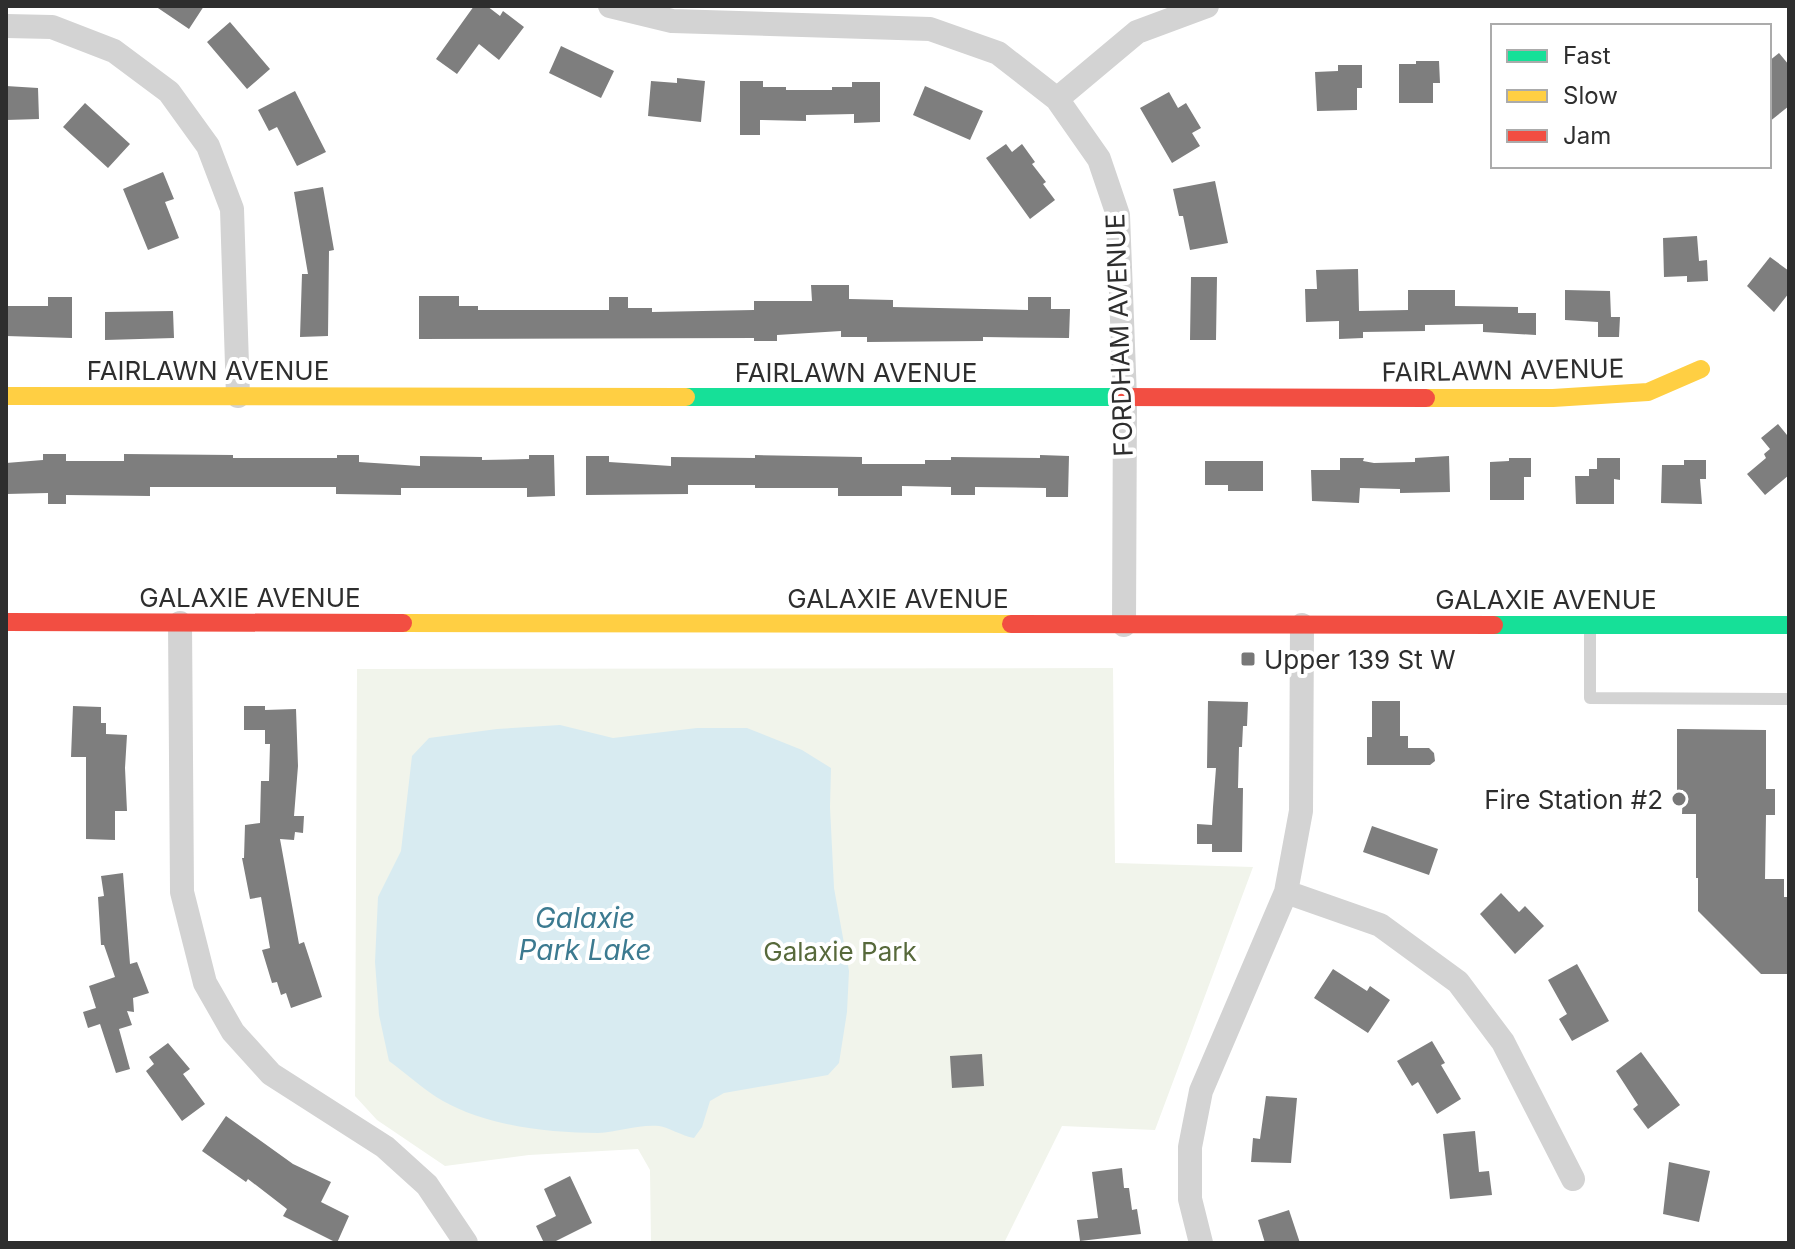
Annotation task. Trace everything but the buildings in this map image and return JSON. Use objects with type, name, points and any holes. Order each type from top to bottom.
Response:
[{"type":"street","name":"FORDHAM AVENUE","points":[[610,6],[672,21],[930,29],[998,53],[1057,99],[1099,159],[1118,215],[1125,398],[1124,625]]},
{"type":"street","points":[[1057,99],[1137,32],[1207,6]]},
{"type":"street","points":[[6,26],[52,27],[114,51],[169,92],[208,146],[232,209],[238,396]]},
{"type":"street","name":"FAIRLAWN AVENUE","points":[[6,396],[1553,398],[1648,392],[1701,369]]},
{"type":"street","name":"GALAXIE AVENUE","points":[[6,622],[1789,625]]},
{"type":"street","points":[[180,623],[182,892],[205,983],[233,1032],[271,1074],[385,1147],[427,1185],[466,1243]]},
{"type":"street","points":[[1201,1243],[1190,1199],[1190,1147],[1201,1091],[1286,892],[1301,811],[1302,625]]},
{"type":"street","points":[[1286,892],[1380,925],[1458,982],[1503,1042],[1573,1179]]},
{"type":"lane","points":[[1590,625],[1590,698],[1789,699]]},
{"type":"green space","name":"Galaxie Park","points":[[1113,668],[1115,863],[1253,867],[1155,1130],[1062,1126],[1004,1243],[651,1243],[650,1170],[638,1149],[529,1155],[445,1166],[377,1120],[355,1096],[357,669]]},
{"type":"water","name":"Galaxie Park Lake","points":[[560,725],[613,738],[697,728],[747,728],[802,750],[831,768],[834,888],[849,971],[847,1012],[839,1063],[828,1075],[724,1093],[710,1101],[702,1127],[694,1138],[659,1126],[579,1133],[498,1122],[443,1101],[389,1061],[379,1015],[375,962],[378,897],[401,851],[412,756],[429,738]]},
{"type":"traffic: fast","points":[[686,397],[1118,397]]},
{"type":"traffic: fast","points":[[1494,625],[1789,625]]},
{"type":"traffic: slow","points":[[1426,398],[1553,398],[1648,392],[1701,369]]},
{"type":"traffic: slow","points":[[6,396],[686,397]]},
{"type":"traffic: slow","points":[[403,623],[1011,624]]},
{"type":"traffic: jam","points":[[1118,397],[1426,398]]},
{"type":"traffic: jam","points":[[6,622],[403,623]]},
{"type":"traffic: jam","points":[[1011,624],[1494,625]]},
{"type":"place","name":"Upper 139 St W","points":[[1248,659]]},
{"type":"place","name":"Fire Station #2","points":[[1679,799]]}]
